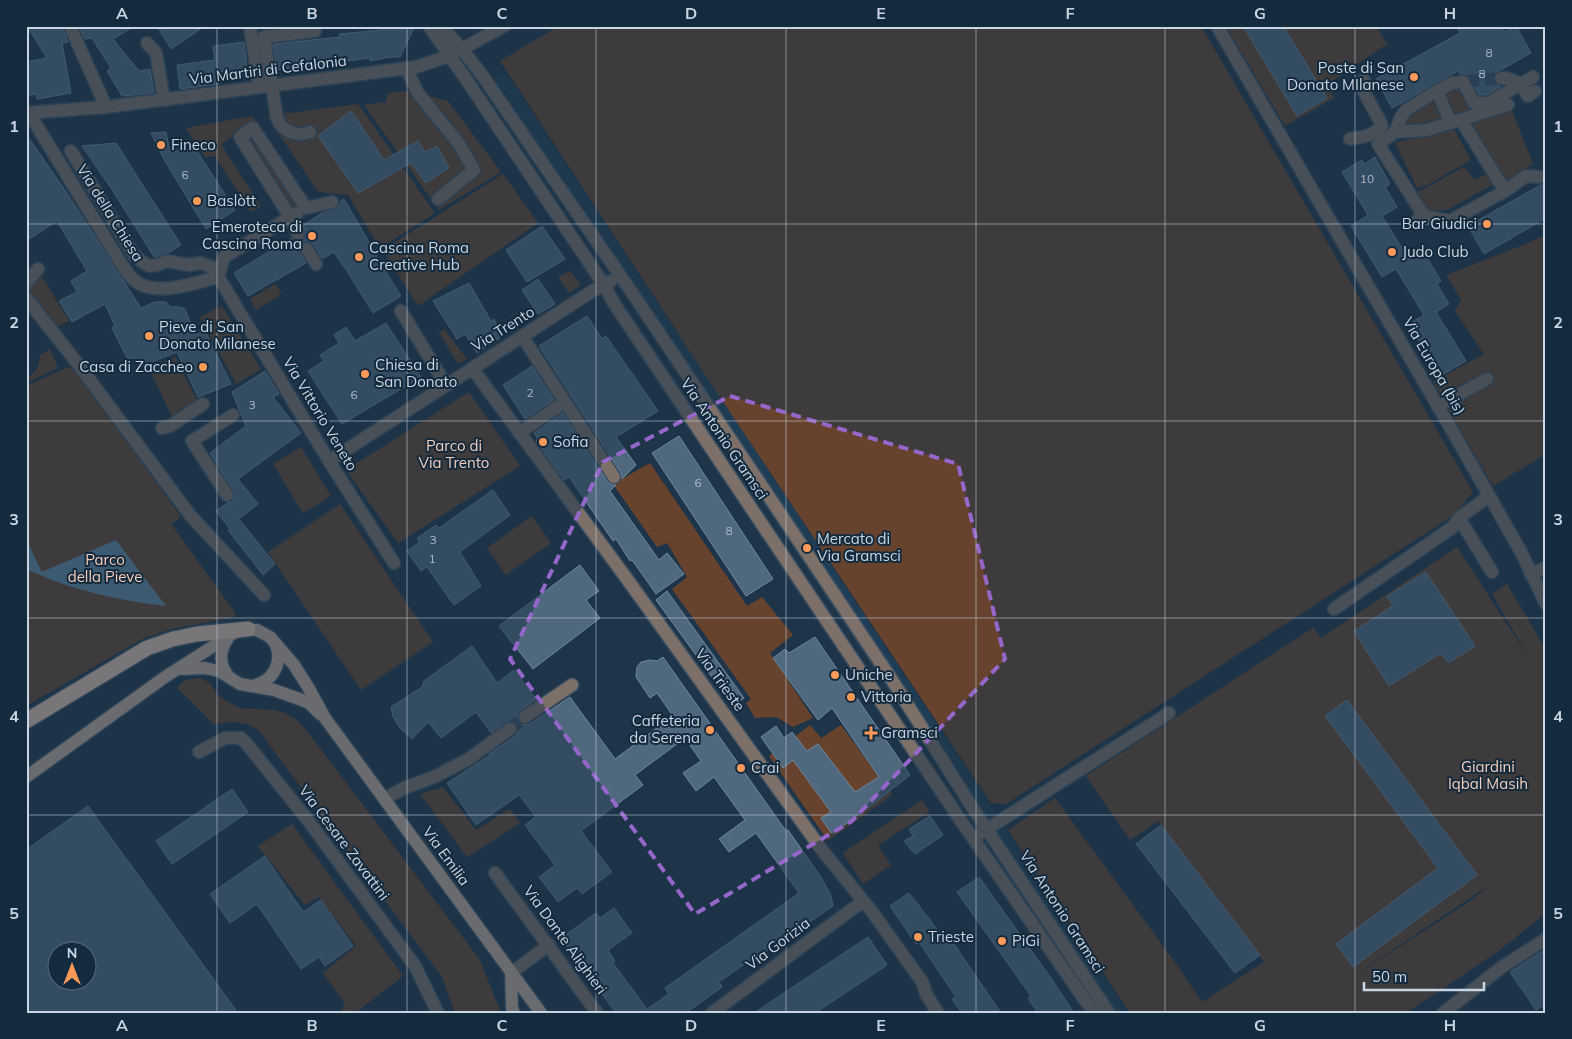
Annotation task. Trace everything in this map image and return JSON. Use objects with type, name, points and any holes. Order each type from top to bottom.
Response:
[{"type":"highway","points":[[26,720],[147,648],[173,639],[197,634],[241,631]]},
{"type":"main road","name":"Via Emilia","points":[[26,777],[152,686],[241,631],[262,631],[272,639],[294,665],[325,718],[541,1013]]},
{"type":"main road","points":[[229,677],[222,666],[221,656],[224,644],[241,631]]},
{"type":"main road","points":[[246,686],[262,683],[274,671],[278,656],[277,648],[272,639]]},
{"type":"main road","name":"Via Emilia","points":[[180,669],[196,667],[213,669],[246,686],[274,690],[309,703],[325,718]]},
{"type":"main road","points":[[511,974],[512,1008],[514,1013]]},
{"type":"street","points":[[70,26],[106,107]]},
{"type":"street","points":[[250,26],[259,87]]},
{"type":"street","name":"Via Antonio Gramsci","points":[[429,26],[474,90],[809,596],[973,839],[1094,1013]]},
{"type":"street","name":"Via Antonio Gramsci","points":[[441,26],[482,75],[620,276],[892,680],[974,810],[1109,1013]]},
{"type":"street","name":"Via Martiri di Cefalonia","points":[[28,113],[106,107],[416,67],[449,56],[504,26]]},
{"type":"street","name":"Via Europa (bis)","points":[[1217,26],[1438,406],[1521,552],[1546,604]]},
{"type":"street","points":[[310,132],[294,134],[280,125],[264,37],[315,31]]},
{"type":"street","points":[[147,43],[156,53],[164,100]]},
{"type":"street","points":[[406,68],[418,93],[459,144],[474,170],[438,199]]},
{"type":"street","points":[[1395,132],[1400,117],[1406,110],[1452,83],[1465,81],[1474,103],[1488,103],[1533,77]]},
{"type":"street","points":[[1501,78],[1512,78],[1528,96],[1535,91]]},
{"type":"street","points":[[1350,139],[1367,136],[1378,131],[1382,125],[1359,83],[1364,80]]},
{"type":"street","points":[[1437,91],[1505,191]]},
{"type":"street","points":[[1508,105],[1427,130],[1395,132],[1378,144],[1421,217],[1450,220],[1505,191],[1526,176],[1540,177]]},
{"type":"street","name":"Via della Chiesa","points":[[28,113],[122,265],[135,281],[151,288]]},
{"type":"street","points":[[298,234],[290,217],[240,137],[253,128],[306,208]]},
{"type":"street","name":"Via Vittorio Veneto","points":[[71,150],[134,255],[141,261],[149,266],[167,261],[189,266],[201,263],[212,268],[263,341],[329,461],[394,563]]},
{"type":"street","points":[[142,298],[148,295],[151,288],[172,288],[218,278],[224,257],[306,208],[332,202]]},
{"type":"street","points":[[307,249],[316,264]]},
{"type":"street","points":[[26,283],[38,269]]},
{"type":"street","name":"Via Trento","points":[[329,461],[594,290],[620,276]]},
{"type":"street","points":[[26,298],[78,364],[190,515],[264,595]]},
{"type":"street","points":[[401,311],[446,385]]},
{"type":"street","points":[[522,336],[614,477]]},
{"type":"street","name":"Via Trieste","points":[[472,368],[627,579],[816,842],[873,913],[923,983],[926,994],[938,1013]]},
{"type":"street","points":[[1438,406],[1487,379]]},
{"type":"street","points":[[519,433],[565,402]]},
{"type":"street","points":[[162,428],[170,426],[203,404]]},
{"type":"street","points":[[227,495],[192,441],[233,415]]},
{"type":"street","points":[[1334,609],[1453,528],[1460,518],[1489,496]]},
{"type":"street","points":[[1460,518],[1492,572]]},
{"type":"street","points":[[1531,575],[1546,567]]},
{"type":"street","points":[[809,596],[828,584]]},
{"type":"street","points":[[526,717],[572,685]]},
{"type":"street","points":[[973,839],[1168,713]]},
{"type":"street","points":[[384,799],[467,760],[510,729]]},
{"type":"street","name":"Via Cesare Zavattini","points":[[199,752],[225,738],[233,736],[241,738],[247,744],[310,823],[415,966],[438,1013]]},
{"type":"street","name":"Via Dante Alighieri","points":[[495,873],[597,1013]]},
{"type":"street","name":"Via Gorizia","points":[[712,1013],[863,901]]},
{"type":"street","points":[[1442,1013],[1502,967],[1546,939]]},
{"type":"street","points":[[511,974],[549,945]]},
{"type":"highlighted area","points":[[730,396],[958,464],[1005,659],[852,821],[695,914],[510,659],[603,462]]},
{"type":"shaded area","name":"Mercato di Via Gramsci","points":[[505,72],[1128,1013],[1104,1013],[484,84]]},
{"type":"shaded area","points":[[26,539],[42,572],[116,540],[166,606],[129,601],[94,593],[60,583],[26,569]]},
{"type":"green space","points":[[559,26],[1201,26],[1473,492],[1454,515],[1006,804],[991,803],[708,379],[500,61]]},
{"type":"green space","points":[[1226,26],[1376,26],[1387,44],[1328,84],[1334,98],[1285,126]]},
{"type":"green space","points":[[1460,86],[1478,108],[1454,113],[1444,95]]},
{"type":"green space","points":[[400,91],[448,101],[501,172],[439,210],[364,105],[386,102],[387,94]]},
{"type":"green space","points":[[1431,100],[1444,117],[1405,127],[1405,115]]},
{"type":"green space","points":[[358,104],[435,213],[380,248],[348,195],[318,192],[267,116]]},
{"type":"green space","points":[[1512,111],[1533,164],[1505,182],[1470,123]]},
{"type":"green space","points":[[252,116],[257,122],[221,144],[261,207],[250,211],[215,156],[205,157],[186,128]]},
{"type":"green space","points":[[1453,127],[1471,160],[1427,185],[1417,188],[1395,143]]},
{"type":"green space","points":[[254,136],[298,202],[290,209],[245,141]]},
{"type":"green space","points":[[1464,167],[1475,180],[1488,173],[1494,184],[1447,210],[1430,211],[1416,193]]},
{"type":"green space","points":[[503,174],[538,223],[418,306],[383,250]]},
{"type":"green space","points":[[1546,235],[1546,454],[1493,486],[1433,382],[1484,354],[1455,311],[1461,300],[1446,275]]},
{"type":"green space","points":[[570,271],[581,285],[569,293],[558,277]]},
{"type":"green space","points":[[40,273],[69,321],[56,327],[28,290]]},
{"type":"green space","points":[[275,284],[281,292],[279,296],[256,310],[250,299]]},
{"type":"green space","points":[[222,306],[261,369],[236,384],[200,317]]},
{"type":"green space","points":[[444,329],[467,359],[458,364],[439,333]]},
{"type":"green space","points":[[50,349],[58,368],[26,383],[26,378],[37,369],[40,355]]},
{"type":"green space","points":[[175,357],[199,404],[172,417],[149,368]]},
{"type":"green space","name":"Parco della Pieve","points":[[68,367],[77,373],[181,517],[171,524],[236,614],[230,618],[171,629],[144,638],[26,706],[26,386]]},
{"type":"green space","name":"Parco di Via Trento","points":[[469,392],[520,466],[398,543],[346,470]]},
{"type":"green space","points":[[301,447],[331,496],[303,513],[273,464]]},
{"type":"green space","points":[[650,463],[747,606],[762,597],[793,635],[770,653],[813,718],[793,727],[776,717],[755,718],[746,703],[751,699],[672,589],[687,577],[667,543],[657,547],[613,484]]},
{"type":"green space","points":[[340,504],[433,642],[361,690],[268,552]]},
{"type":"green space","points":[[532,516],[551,543],[506,575],[487,548]]},
{"type":"green space","name":"Giardini Iqbal Masih","points":[[1457,547],[1529,658],[1492,594],[1507,584],[1546,650],[1546,913],[1500,950],[1406,1013],[1130,1013],[1008,830],[1055,798],[1202,1002],[1264,962],[1158,821],[1130,840],[1086,776],[1313,628],[1321,638]],"holes":[[[1486,888],[1472,900],[1340,985]]]},
{"type":"green space","points":[[201,678],[211,684],[217,694],[226,701],[240,708],[274,710],[285,713],[297,720],[307,731],[480,960],[501,1013],[455,1013],[442,977],[260,732],[243,723],[213,724],[177,688],[185,680]]},
{"type":"green space","points":[[810,725],[821,738],[841,725],[892,795],[828,841],[769,756]]},
{"type":"green space","points":[[443,787],[476,830],[510,809],[520,823],[467,857],[420,794]]},
{"type":"green space","points":[[922,800],[930,812],[878,845],[891,865],[863,884],[843,853]]},
{"type":"green space","points":[[292,824],[403,976],[355,1013],[340,1013],[345,1004],[323,973],[356,946],[319,897],[305,905],[258,846]]},
{"type":"building","points":[[27,26],[62,26],[68,42],[62,43],[71,93],[37,99],[36,94],[26,96],[26,62],[47,58]]},
{"type":"building","points":[[79,26],[134,26],[113,39],[139,71],[150,69],[154,93],[122,96],[107,71],[111,68],[92,38],[85,39]]},
{"type":"building","points":[[157,26],[205,26],[171,49]]},
{"type":"building","points":[[380,26],[415,26],[400,57],[370,61],[370,58],[277,70],[273,44],[340,37],[339,34],[382,30]]},
{"type":"building","points":[[1243,26],[1283,26],[1327,98],[1297,116]]},
{"type":"building","name":"Poste di San Donato MIlanese","points":[[1456,26],[1502,26],[1505,32],[1516,26],[1531,53],[1495,73],[1494,82],[1501,86],[1486,95],[1479,95],[1470,78],[1460,74],[1458,71],[1392,108],[1376,79],[1460,33]]},
{"type":"building","points":[[244,42],[247,69],[216,72],[218,84],[180,89],[177,65],[215,60],[213,46]]},
{"type":"building","points":[[351,111],[384,160],[418,141],[425,152],[437,146],[449,168],[426,183],[411,163],[358,193],[318,136]]},
{"type":"building","points":[[166,132],[170,152],[195,148],[235,210],[206,229],[165,161],[151,133]]},
{"type":"building","points":[[26,134],[65,190],[141,308],[155,302],[166,302],[170,307],[185,309],[195,335],[205,331],[231,384],[198,397],[177,352],[140,367],[135,357],[128,360],[112,328],[115,326],[105,304],[72,322],[59,301],[77,292],[71,281],[87,271],[57,221],[26,241]]},
{"type":"building","points":[[116,143],[181,245],[168,253],[154,257],[113,191],[82,146]]},
{"type":"building","points":[[1375,157],[1390,184],[1385,187],[1397,207],[1382,216],[1408,258],[1422,249],[1441,281],[1437,284],[1449,304],[1436,312],[1466,361],[1440,376],[1409,324],[1424,315],[1396,269],[1382,277],[1351,226],[1368,215],[1342,172],[1362,160],[1364,164]]},
{"type":"building","points":[[1546,182],[1546,218],[1484,254],[1468,226]]},
{"type":"building","points":[[344,199],[401,296],[373,313],[334,252],[322,259],[314,244],[307,241],[302,242],[299,249],[306,263],[248,296],[234,273],[291,238],[297,242],[302,241],[306,234],[303,225],[324,212],[337,208]]},
{"type":"building","points":[[542,226],[565,259],[527,282],[506,250]]},
{"type":"building","points":[[538,279],[555,304],[538,314],[522,290]]},
{"type":"building","points":[[469,283],[491,321],[494,319],[503,336],[477,353],[465,334],[457,339],[433,301]]},
{"type":"building","points":[[587,316],[602,339],[606,336],[658,411],[616,437],[636,465],[622,479],[621,473],[539,346]]},
{"type":"building","name":"Chiesa di San Donato","points":[[386,323],[421,377],[342,424],[308,371],[324,361],[320,355],[339,343],[334,335],[346,327],[355,341]]},
{"type":"building","points":[[532,366],[554,400],[525,419],[503,385]]},
{"type":"building","points":[[265,371],[279,394],[273,397],[301,433],[238,479],[258,504],[239,519],[275,564],[263,575],[228,530],[230,529],[216,511],[227,503],[232,502],[235,494],[210,453],[246,426],[232,392]]},
{"type":"building","points":[[563,413],[607,481],[616,485],[610,491],[659,560],[667,553],[684,574],[656,594],[632,560],[630,561],[616,539],[613,541],[569,477],[564,480],[536,441],[538,439],[534,433]]},
{"type":"building","points":[[679,436],[773,579],[746,596],[652,453]]},
{"type":"building","points":[[493,490],[510,515],[460,552],[481,586],[454,605],[427,567],[421,571],[407,551],[420,542],[417,538],[436,525],[439,528]]},
{"type":"building","points":[[580,565],[599,591],[586,600],[600,618],[533,669],[499,626]]},
{"type":"building","points":[[1426,572],[1475,646],[1448,663],[1441,653],[1389,686],[1354,631],[1393,606],[1387,596]]},
{"type":"building","points":[[667,591],[744,698],[733,706],[656,600]]},
{"type":"building","points":[[815,637],[910,775],[832,834],[821,818],[831,812],[793,760],[783,768],[761,737],[776,726],[784,738],[792,732],[807,751],[818,744],[855,792],[879,777],[832,708],[818,720],[773,658],[785,649],[789,653]]},
{"type":"building","points":[[472,646],[497,683],[514,670],[536,699],[518,713],[517,718],[521,724],[530,724],[570,697],[615,759],[673,716],[657,693],[650,698],[636,677],[637,667],[641,662],[657,661],[663,657],[786,831],[788,830],[821,877],[831,896],[833,906],[719,982],[722,987],[686,1013],[616,1013],[561,938],[596,913],[600,918],[614,908],[632,933],[608,950],[615,961],[613,963],[647,1009],[669,994],[665,988],[799,893],[756,833],[729,852],[719,839],[745,820],[714,777],[696,791],[683,773],[701,761],[685,738],[635,775],[643,785],[581,831],[612,872],[582,894],[577,888],[558,902],[539,877],[555,865],[525,825],[536,817],[519,795],[476,825],[447,783],[515,736],[518,729],[516,724],[509,721],[491,733],[476,712],[441,738],[428,722],[412,739],[400,728],[393,717],[391,707],[422,687],[424,681]]},
{"type":"building","points":[[1347,700],[1477,875],[1353,967],[1336,944],[1438,868],[1325,716]]},
{"type":"building","points":[[232,789],[248,812],[172,864],[156,841]]},
{"type":"building","points":[[88,806],[238,1013],[26,1013],[26,850]]},
{"type":"building","points":[[930,816],[943,835],[915,854],[904,841],[913,836],[909,829]]},
{"type":"building","points":[[1161,825],[1260,955],[1235,973],[1136,844]]},
{"type":"building","points":[[265,856],[303,912],[321,900],[353,946],[325,966],[319,957],[301,969],[257,904],[230,923],[210,894]]},
{"type":"building","points":[[979,877],[1074,1013],[1038,1013],[1028,998],[1031,996],[957,892]]},
{"type":"building","points":[[909,893],[950,946],[954,944],[1001,1013],[962,1013],[952,999],[956,997],[919,942],[916,944],[890,906]]},
{"type":"building","points":[[868,937],[887,965],[815,1013],[754,1013]]},
{"type":"building","points":[[1546,949],[1546,1004],[1536,1010],[1510,972]]},
{"type":"tunnel","points":[[1467,81],[1501,78]]},
{"type":"tunnel","points":[[510,729],[525,717]]},
{"type":"place","name":"Poste di San Donato MIlanese","points":[[1414,77]]},
{"type":"place","name":"Fineco","points":[[161,145]]},
{"type":"place","name":"Baslòtt","points":[[197,201]]},
{"type":"place","name":"Bar Giudici","points":[[1487,224]]},
{"type":"place","name":"Emeroteca di Cascina Roma","points":[[312,236]]},
{"type":"place","name":"Judo Club","points":[[1392,252]]},
{"type":"place","name":"Cascina Roma Creative Hub","points":[[359,257]]},
{"type":"place","name":"Pieve di San Donato Milanese","points":[[149,336]]},
{"type":"place","name":"Casa di Zaccheo","points":[[203,367]]},
{"type":"place","name":"Chiesa di San Donato","points":[[365,374]]},
{"type":"place","name":"Sofia","points":[[543,442]]},
{"type":"place","name":"Mercato di Via Gramsci","points":[[807,548]]},
{"type":"place","name":"Uniche","points":[[835,675]]},
{"type":"place","name":"Vittoria","points":[[851,697]]},
{"type":"place","name":"Caffeteria da Serena","points":[[710,730]]},
{"type":"place","name":"Gramsci","points":[[871,733]]},
{"type":"place","name":"Crai","points":[[741,768]]},
{"type":"place","name":"Trieste","points":[[918,937]]},
{"type":"place","name":"PiGi","points":[[1002,941]]}]
